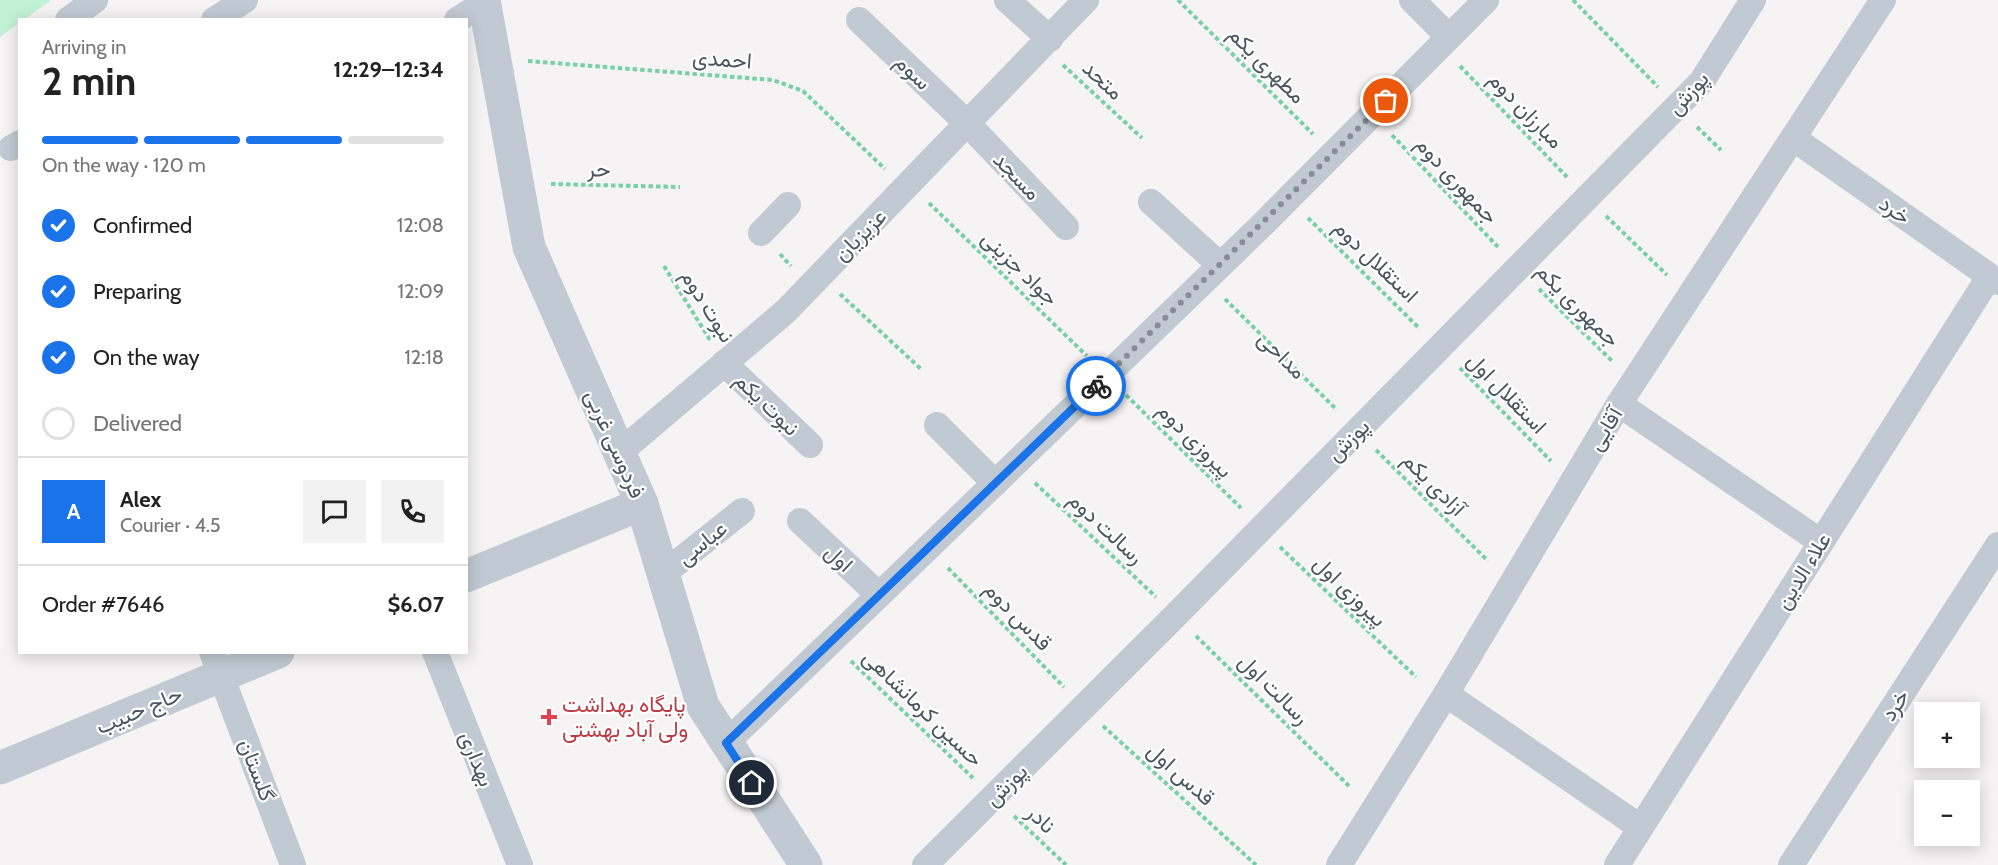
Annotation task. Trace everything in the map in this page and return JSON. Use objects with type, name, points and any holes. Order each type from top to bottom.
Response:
[{"type":"street","points":[[71,18],[95,0]]},
{"type":"street","points":[[217,18],[245,0]]},
{"type":"street","points":[[1007,0],[1046,43]]},
{"type":"street","name":"عزیزیان","points":[[619,453],[786,311],[1086,0]]},
{"type":"street","points":[[1412,0],[1445,41]]},
{"type":"street","points":[[726,743],[1288,199],[1486,0]]},
{"type":"street","name":"پوزش","points":[[925,865],[1176,615],[1702,81],[1753,0]]},
{"type":"street","name":"آقایی","points":[[1339,865],[1446,694],[1619,404],[1883,0]]},
{"type":"street","name":"فردوسی غربی","points":[[475,7],[494,58],[529,248],[642,504],[703,706],[806,865]]},
{"type":"street","name":"سوم","points":[[859,20],[968,124]]},
{"type":"street","name":"مسجد","points":[[968,124],[1066,227]]},
{"type":"street","name":"خرد","points":[[1793,138],[1994,280]]},
{"type":"street","points":[[1151,202],[1213,272]]},
{"type":"street","points":[[761,233],[788,205]]},
{"type":"street","name":"علاء الدین","points":[[1617,865],[1821,542],[1994,280]]},
{"type":"street","name":"نبوت یکم","points":[[724,363],[810,445]]},
{"type":"street","points":[[1619,404],[1821,542]]},
{"type":"street","points":[[937,425],[996,483]]},
{"type":"street","points":[[468,575],[642,504]]},
{"type":"street","name":"عباسی","points":[[663,574],[741,511]]},
{"type":"street","name":"اول","points":[[800,521],[879,595]]},
{"type":"street","name":"خرد","points":[[1791,865],[1998,545]]},
{"type":"street","name":"حاج حبیب","points":[[0,768],[216,664],[268,654]]},
{"type":"street","name":"بهداری","points":[[436,654],[520,865]]},
{"type":"street","name":"گلستان","points":[[216,664],[293,865]]},
{"type":"street","points":[[1446,694],[1640,827]]},
{"type":"path","name":"مطهری یکم","points":[[1178,0],[1333,154]]},
{"type":"path","points":[[1573,0],[1677,106]]},
{"type":"path","name":"مبارزان دوم","points":[[1445,41],[1587,198],[1667,275]]},
{"type":"path","name":"متحد","points":[[1046,43],[1142,138]]},
{"type":"path","name":"احمدی","points":[[494,58],[773,80],[803,91],[908,186]]},
{"type":"path","name":"جمهوری دوم","points":[[1372,114],[1518,268]]},
{"type":"path","name":"حر","points":[[517,183],[680,187]]},
{"type":"path","name":"جواد جزینی","points":[[908,186],[1106,375]]},
{"type":"path","name":"استقلال دوم","points":[[1288,199],[1440,348]]},
{"type":"path","name":"نبوت دوم","points":[[664,266],[724,363]]},
{"type":"path","name":"جمهوری یکم","points":[[1518,268],[1616,365]]},
{"type":"path","name":"مداحی","points":[[1213,272],[1358,431]]},
{"type":"path","points":[[820,276],[922,370]]},
{"type":"path","name":"استقلال اول","points":[[1440,348],[1551,461]]},
{"type":"path","name":"پیروزی دوم","points":[[1106,375],[1261,529]]},
{"type":"path","name":"آزادی یکم","points":[[1358,431],[1488,561]]},
{"type":"path","name":"رسالت دوم","points":[[1014,464],[1176,615]]},
{"type":"path","name":"پیروزی اول","points":[[1261,529],[1416,677]]},
{"type":"path","name":"قدس دوم","points":[[928,548],[1084,707]]},
{"type":"path","name":"رسالت اول","points":[[1176,615],[1349,786]]},
{"type":"path","name":"حسین کرمانشاهی","points":[[831,642],[993,797]]},
{"type":"path","name":"قدس اول","points":[[1084,707],[1256,865]]},
{"type":"path","name":"نادر","points":[[993,797],[1066,865]]},
{"type":"green space","points":[[0,0],[51,0],[26,18],[18,18],[18,24],[0,37]]},
{"type":"way so far","points":[[1096,386],[1260,228],[1386,101]]},
{"type":"place","name":"پایگاه بهداشت ولی آباد بهشتی","points":[[549,717]]},
{"type":"route","points":[[752,783],[726,743],[1096,386]]}]
